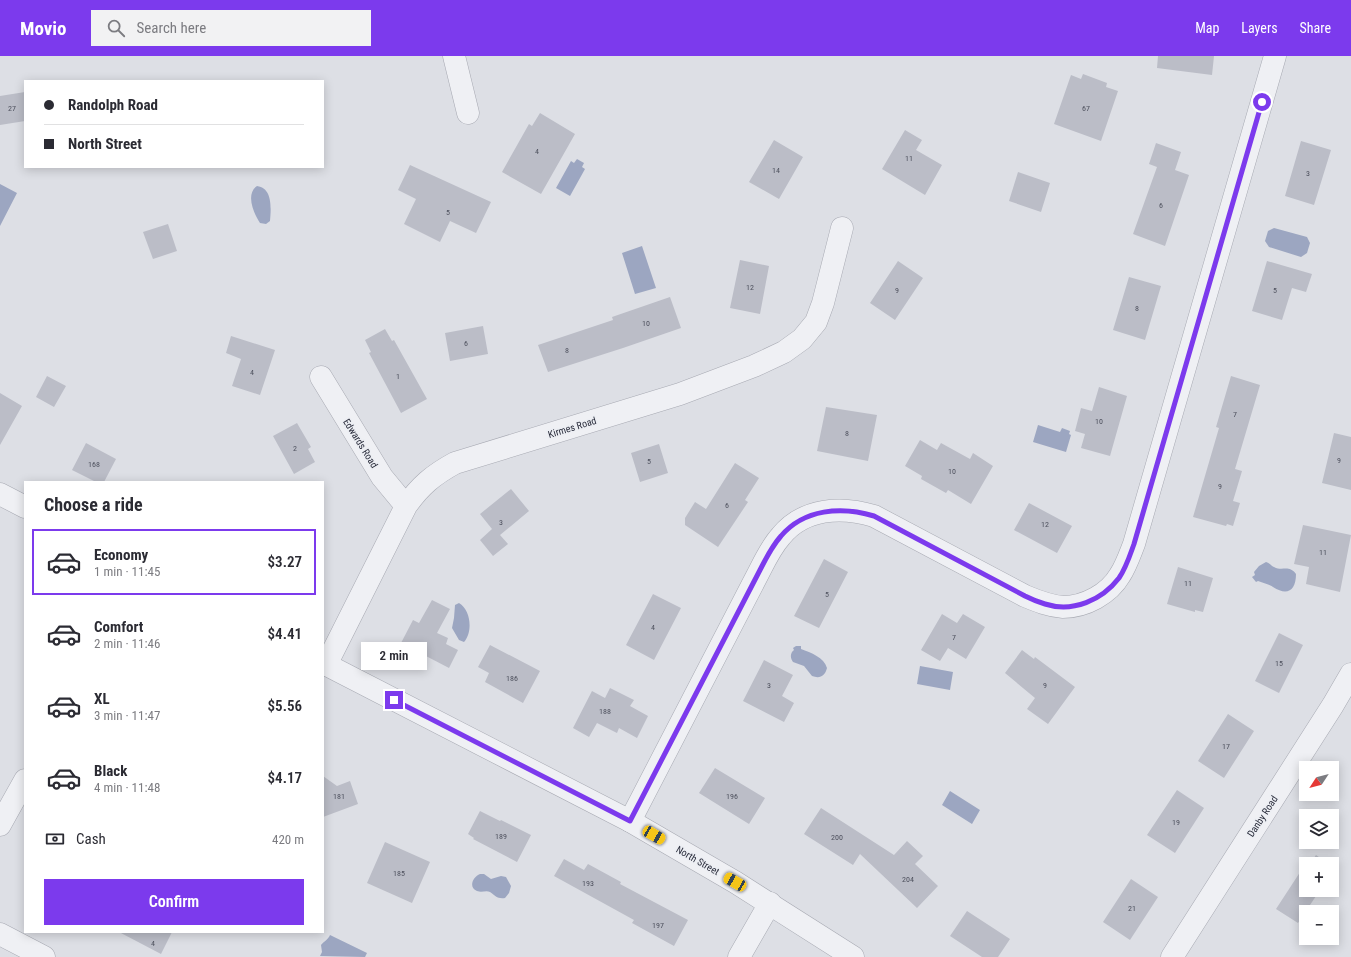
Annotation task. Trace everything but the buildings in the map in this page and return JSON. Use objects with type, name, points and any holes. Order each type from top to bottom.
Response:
[{"type":"street","points":[[454,56],[468,113]]},
{"type":"street","points":[[630,821],[760,570],[781,536],[802,519],[828,511],[842,510],[858,511],[874,516],[1025,596],[1046,604],[1064,607],[1084,604],[1102,595],[1119,577],[1134,544],[1275,56]]},
{"type":"street","name":"Kirmes Road","points":[[324,664],[406,506],[414,494],[428,480],[455,463],[680,394],[754,366],[792,347],[807,334],[817,318],[823,303],[842,228]]},
{"type":"street","name":"Edwards Road","points":[[321,377],[382,477],[406,506]]},
{"type":"street","points":[[0,494],[24,506]]},
{"type":"street","name":"North Street","points":[[324,664],[630,821],[770,903],[853,957]]},
{"type":"street","name":"Danby Road","points":[[1172,957],[1351,674]]},
{"type":"street","points":[[0,825],[24,782]]},
{"type":"street","points":[[739,957],[770,903]]},
{"type":"street","points":[[0,934],[44,957]]},
{"type":"water","points":[[577,159],[584,163],[582,167],[585,169],[570,196],[556,188],[571,161],[574,163]]},
{"type":"water","points":[[0,184],[17,193],[0,226]]},
{"type":"water","points":[[257,186],[266,191],[270,200],[270,221],[266,224],[260,223],[253,209],[251,199],[253,190]]},
{"type":"water","points":[[1274,228],[1307,237],[1310,243],[1307,253],[1301,257],[1269,247],[1265,241],[1268,231]]},
{"type":"water","points":[[642,246],[656,288],[635,294],[622,253]]},
{"type":"water","points":[[1038,425],[1060,432],[1062,428],[1070,431],[1069,434],[1071,435],[1066,452],[1033,442]]},
{"type":"water","points":[[1266,562],[1273,567],[1290,569],[1296,574],[1296,580],[1290,590],[1282,591],[1270,585],[1258,581],[1256,582],[1252,577],[1255,575],[1254,572],[1259,566]]},
{"type":"water","points":[[459,603],[466,611],[470,627],[467,638],[464,642],[459,640],[452,628],[455,605]]},
{"type":"water","points":[[796,646],[801,646],[801,649],[817,656],[823,661],[827,668],[823,675],[820,677],[812,676],[804,666],[793,662],[791,654],[794,650],[793,648]]},
{"type":"water","points":[[920,666],[953,672],[950,690],[917,684]]},
{"type":"water","points":[[950,791],[980,810],[972,824],[942,805]]},
{"type":"water","points":[[484,874],[491,879],[501,876],[506,877],[511,886],[509,893],[505,898],[500,898],[488,891],[477,891],[474,889],[472,882],[477,875]]},
{"type":"water","points":[[330,935],[367,953],[365,957],[320,956],[322,952],[321,945]]},
{"type":"route","points":[[394,700],[630,821],[760,570],[781,536],[802,519],[828,511],[842,510],[858,511],[874,516],[1025,596],[1046,604],[1064,607],[1074,606],[1084,604],[1102,595],[1119,577],[1124,569],[1134,544],[1262,102]]}]
